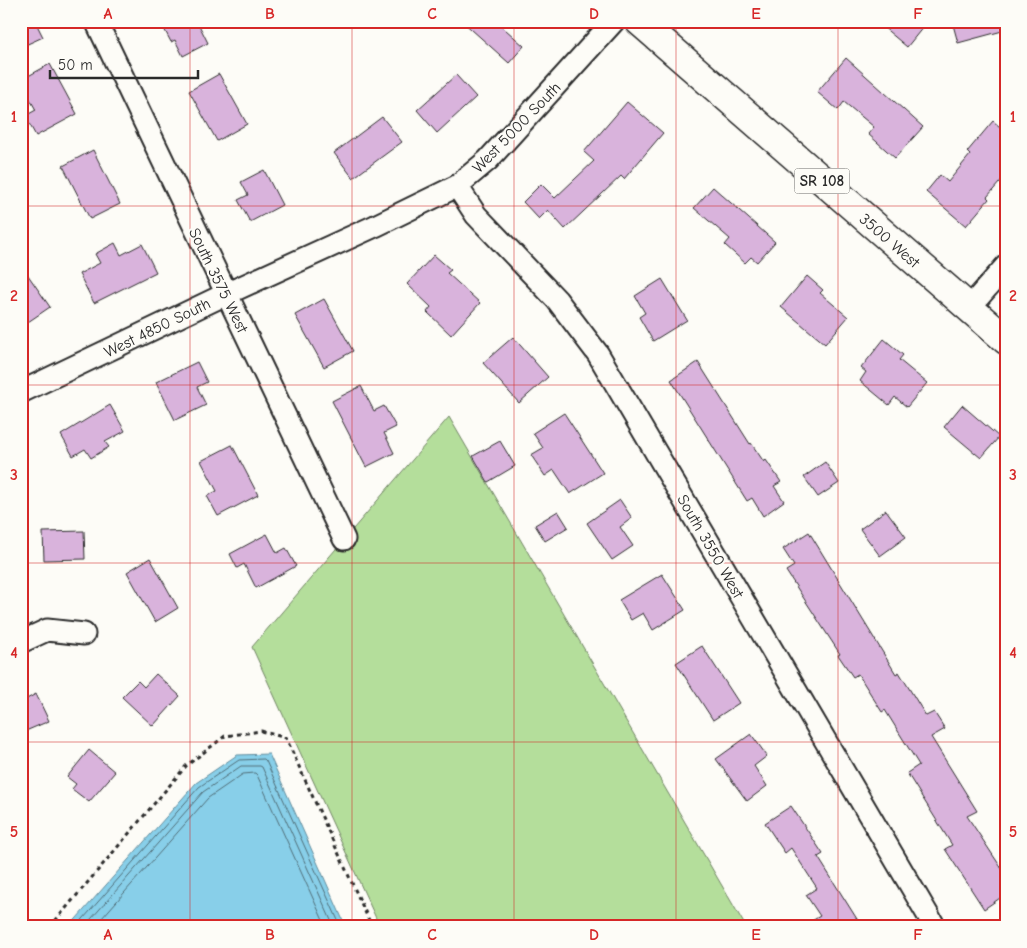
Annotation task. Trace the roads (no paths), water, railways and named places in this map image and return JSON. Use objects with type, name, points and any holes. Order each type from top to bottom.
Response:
[{"type":"main road","name":"3500 West","points":[[639,21],[1006,340]]},
{"type":"street","name":"South 3575 West","points":[[96,21],[344,539]]},
{"type":"street","name":"West 5000 South","points":[[375,226],[457,186],[488,160],[614,21]]},
{"type":"street","name":"South 3550 West","points":[[457,186],[476,215],[557,300],[598,354],[935,927]]},
{"type":"street","name":"West 4850 South","points":[[21,392],[226,294],[375,226]]},
{"type":"street","points":[[969,308],[1006,266]]},
{"type":"street","points":[[21,642],[47,630],[84,634]]},
{"type":"water","points":[[269,754],[346,927],[69,927],[196,783],[237,755]]}]
